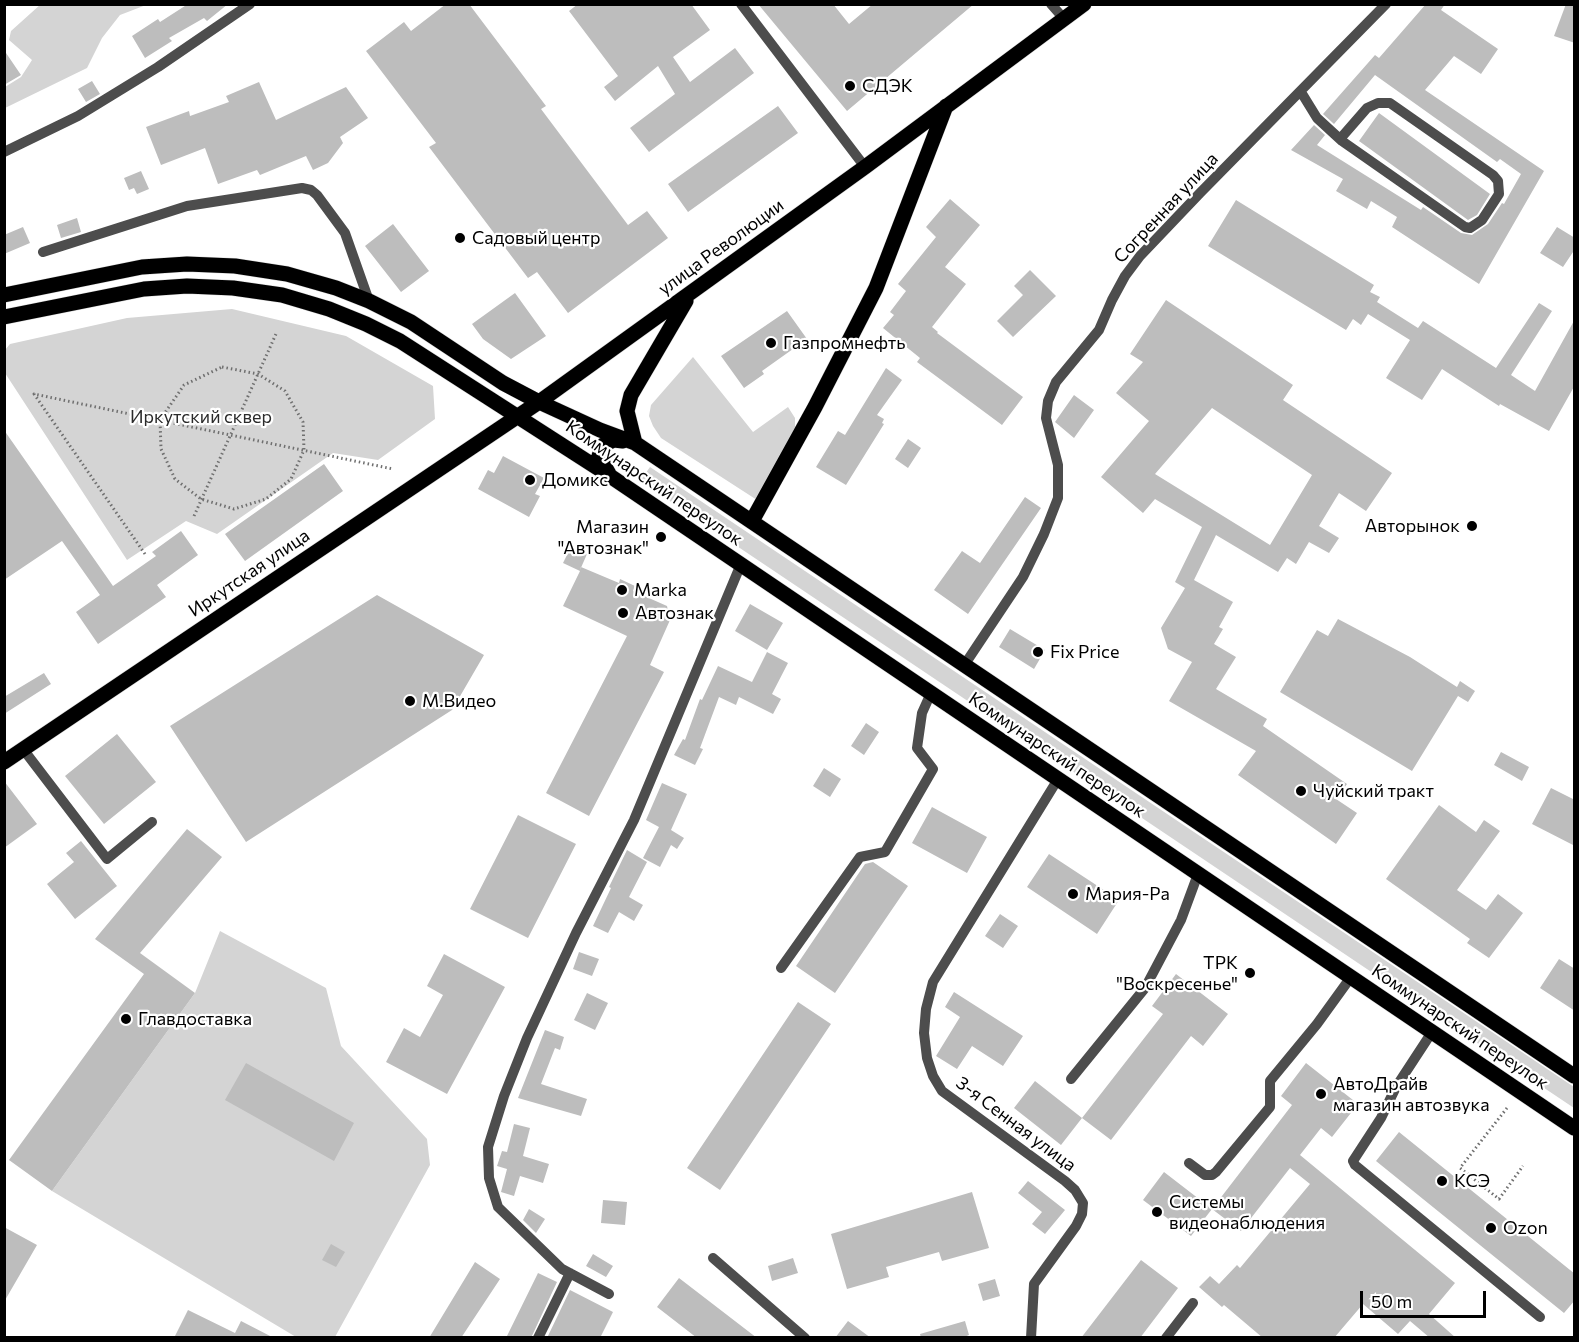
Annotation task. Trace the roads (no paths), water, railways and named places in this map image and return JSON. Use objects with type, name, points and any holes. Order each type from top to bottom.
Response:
[{"type":"main road","name":"улица Революции","points":[[517,417],[865,167],[1065,21],[1084,4]]},
{"type":"main road","points":[[752,521],[876,288],[946,106]]},
{"type":"main road","name":"Коммунарский переулок","points":[[4,295],[132,269],[187,264],[235,266],[287,274],[336,288],[369,301],[411,322],[503,383],[600,430],[635,443],[1575,1076]]},
{"type":"main road","name":"Коммунарский переулок","points":[[4,317],[144,289],[188,286],[222,287],[282,295],[328,309],[400,341],[610,476],[1575,1128]]},
{"type":"main road","points":[[610,476],[599,456],[603,445],[614,440],[635,443],[627,411],[631,395],[690,294]]},
{"type":"main road","name":"Иркутская улица","points":[[4,762],[517,417]]},
{"type":"street","points":[[4,152],[78,116],[158,67],[250,4]]},
{"type":"street","points":[[741,4],[865,167]]},
{"type":"street","points":[[1051,4],[1065,21]]},
{"type":"street","name":"Согренная улица","points":[[965,664],[1023,578],[1058,498],[1058,465],[1046,418],[1048,400],[1056,381],[1099,330],[1120,284],[1140,256],[1386,4]]},
{"type":"street","points":[[1301,92],[1317,118],[1340,139],[1465,227],[1470,228],[1482,220],[1499,194],[1498,181],[1492,175],[1389,103],[1378,103],[1366,108],[1340,139]]},
{"type":"street","points":[[43,252],[187,206],[302,188],[311,190],[317,195],[345,233],[369,301]]},
{"type":"street","points":[[609,1294],[562,1269],[498,1207],[489,1178],[488,1148],[504,1095],[527,1038],[576,933],[634,820],[741,564]]},
{"type":"street","points":[[781,968],[860,857],[885,852],[933,769],[917,748],[922,713],[931,693]]},
{"type":"street","points":[[23,749],[107,859],[152,822]]},
{"type":"street","name":"3-я Сенная улица","points":[[1031,1338],[1034,1284],[1076,1226],[1082,1214],[1083,1203],[1075,1190],[1065,1181],[942,1091],[933,1076],[927,1058],[924,1033],[926,1009],[933,982],[1058,779]]},
{"type":"street","points":[[1071,1079],[1145,988],[1181,920],[1198,874]]},
{"type":"street","points":[[1189,1163],[1205,1175],[1212,1175],[1216,1172],[1270,1107],[1270,1081],[1317,1024],[1351,977]]},
{"type":"street","points":[[1432,1032],[1396,1087],[1381,1118],[1354,1156],[1353,1161],[1540,1317]]},
{"type":"street","points":[[713,1258],[805,1338]]},
{"type":"street","points":[[538,1338],[570,1273]]},
{"type":"street","points":[[1166,1338],[1193,1303]]},
{"type":"place","name":"СДЭК","points":[[850,86]]},
{"type":"place","name":"Садовый центр","points":[[460,238]]},
{"type":"place","name":"Газпромнефть","points":[[771,343]]},
{"type":"place","name":"Домикс","points":[[530,480]]},
{"type":"place","name":"Авторынок","points":[[1472,526]]},
{"type":"place","name":"Магазин \"Автознак\"","points":[[661,537]]},
{"type":"place","name":"Marka","points":[[622,590]]},
{"type":"place","name":"Автознак","points":[[623,613]]},
{"type":"place","name":"Fix Price","points":[[1038,652]]},
{"type":"place","name":"М.Видео","points":[[410,701]]},
{"type":"place","name":"Чуйский тракт","points":[[1301,791]]},
{"type":"place","name":"Мария-Ра","points":[[1073,894]]},
{"type":"place","name":"ТРК \"Воскресенье\"","points":[[1250,973]]},
{"type":"place","name":"Главдоставка","points":[[126,1019]]},
{"type":"place","name":"АвтоДрайв магазин автозвука","points":[[1321,1094]]},
{"type":"place","name":"КСЭ","points":[[1442,1181]]},
{"type":"place","name":"Системы видеонаблюдения","points":[[1157,1212]]},
{"type":"place","name":"Ozon","points":[[1491,1228]]},
{"type":"park label","name":"Иркутский сквер","points":[[201,417]]}]
